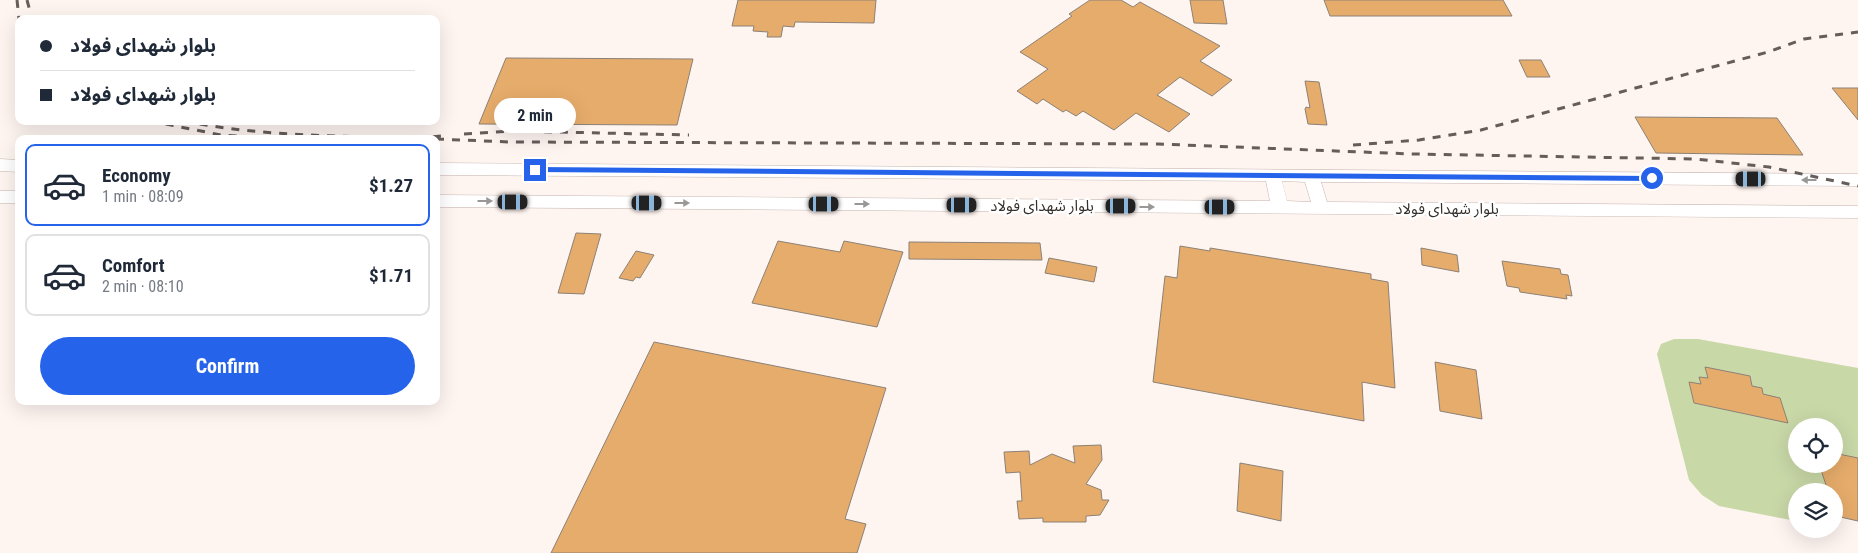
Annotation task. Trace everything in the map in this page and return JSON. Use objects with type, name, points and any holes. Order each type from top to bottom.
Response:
[{"type":"street","points":[[0,166],[15,166]]},
{"type":"street","points":[[440,169],[1858,180]]},
{"type":"street","points":[[1273,176],[1280,208]]},
{"type":"street","points":[[1312,176],[1321,208]]},
{"type":"street","points":[[0,197],[15,198]]},
{"type":"street","name":"بلوار شهدای فولاد","points":[[440,201],[1858,212]]},
{"type":"green space","points":[[1674,339],[1698,339],[1858,368],[1858,458],[1843,455],[1843,418],[1788,418],[1788,473],[1822,473],[1825,483],[1788,483],[1788,519],[1719,506],[1702,495],[1689,480],[1657,354],[1661,344]]},
{"type":"building","points":[[738,0],[876,0],[874,23],[795,22],[794,27],[783,26],[781,37],[767,37],[768,32],[753,31],[754,26],[732,26]]},
{"type":"building","points":[[1090,0],[1121,0],[1133,7],[1140,2],[1220,46],[1200,61],[1232,80],[1212,96],[1180,77],[1157,95],[1190,114],[1169,132],[1136,113],[1114,130],[1083,111],[1076,116],[1066,110],[1063,112],[1043,99],[1037,104],[1017,91],[1048,69],[1020,52],[1072,16],[1069,14]]},
{"type":"building","points":[[1190,0],[1223,0],[1227,24],[1194,23]]},
{"type":"building","points":[[1324,0],[1503,0],[1512,16],[1330,16]]},
{"type":"building","points":[[506,58],[693,59],[677,125],[479,124]]},
{"type":"building","points":[[1519,60],[1541,60],[1550,77],[1527,77]]},
{"type":"building","points":[[1305,81],[1319,82],[1327,125],[1308,124],[1305,109],[1306,107],[1310,108]]},
{"type":"building","points":[[1832,88],[1858,88],[1858,120]]},
{"type":"building","points":[[1635,117],[1777,118],[1803,155],[1656,153]]},
{"type":"building","points":[[576,233],[601,234],[584,294],[558,293]]},
{"type":"building","points":[[778,241],[840,252],[844,241],[903,252],[877,327],[752,303]]},
{"type":"building","points":[[909,242],[1040,243],[1042,260],[909,259]]},
{"type":"building","points":[[1180,246],[1210,251],[1210,248],[1371,274],[1371,279],[1388,282],[1395,388],[1362,382],[1364,421],[1153,382],[1165,276],[1177,278]]},
{"type":"building","points":[[1421,248],[1457,255],[1459,272],[1422,265]]},
{"type":"building","points":[[636,251],[654,255],[640,278],[636,277],[633,281],[619,278]]},
{"type":"building","points":[[1049,258],[1097,267],[1094,282],[1045,273]]},
{"type":"building","points":[[1502,261],[1560,269],[1561,274],[1568,275],[1572,296],[1566,295],[1567,299],[1520,292],[1519,288],[1507,286]]},
{"type":"building","points":[[654,342],[886,388],[845,519],[866,524],[857,553],[551,553]]},
{"type":"building","points":[[1435,362],[1476,370],[1482,419],[1440,411]]},
{"type":"building","points":[[1705,367],[1750,376],[1752,386],[1762,388],[1763,394],[1780,398],[1788,423],[1694,403],[1689,382],[1701,384],[1699,377],[1708,378]]},
{"type":"building","points":[[1101,445],[1102,460],[1086,484],[1101,490],[1102,500],[1109,500],[1100,515],[1086,516],[1086,522],[1043,522],[1043,518],[1019,519],[1017,501],[1022,501],[1020,472],[1006,473],[1004,452],[1029,451],[1030,465],[1052,454],[1075,463],[1073,446]]},
{"type":"building","points":[[1843,455],[1858,458],[1858,521],[1843,518],[1843,483],[1825,483],[1822,473],[1843,473]]},
{"type":"building","points":[[1240,463],[1283,471],[1281,521],[1237,511]]},
{"type":"railway","points":[[17,0],[19,15]]},
{"type":"railway","points":[[27,0],[31,15]]},
{"type":"railway","points":[[1353,145],[1419,140],[1481,130],[1768,52],[1804,39],[1858,32]]},
{"type":"railway","points":[[170,125],[221,135]]},
{"type":"railway","points":[[208,125],[273,133],[313,135]]},
{"type":"railway","points":[[464,134],[512,131],[689,135]]},
{"type":"railway","points":[[440,139],[510,142],[1158,144],[1413,154],[1695,159],[1769,167],[1858,186]]},
{"type":"route","points":[[535,170],[1652,178]]}]
